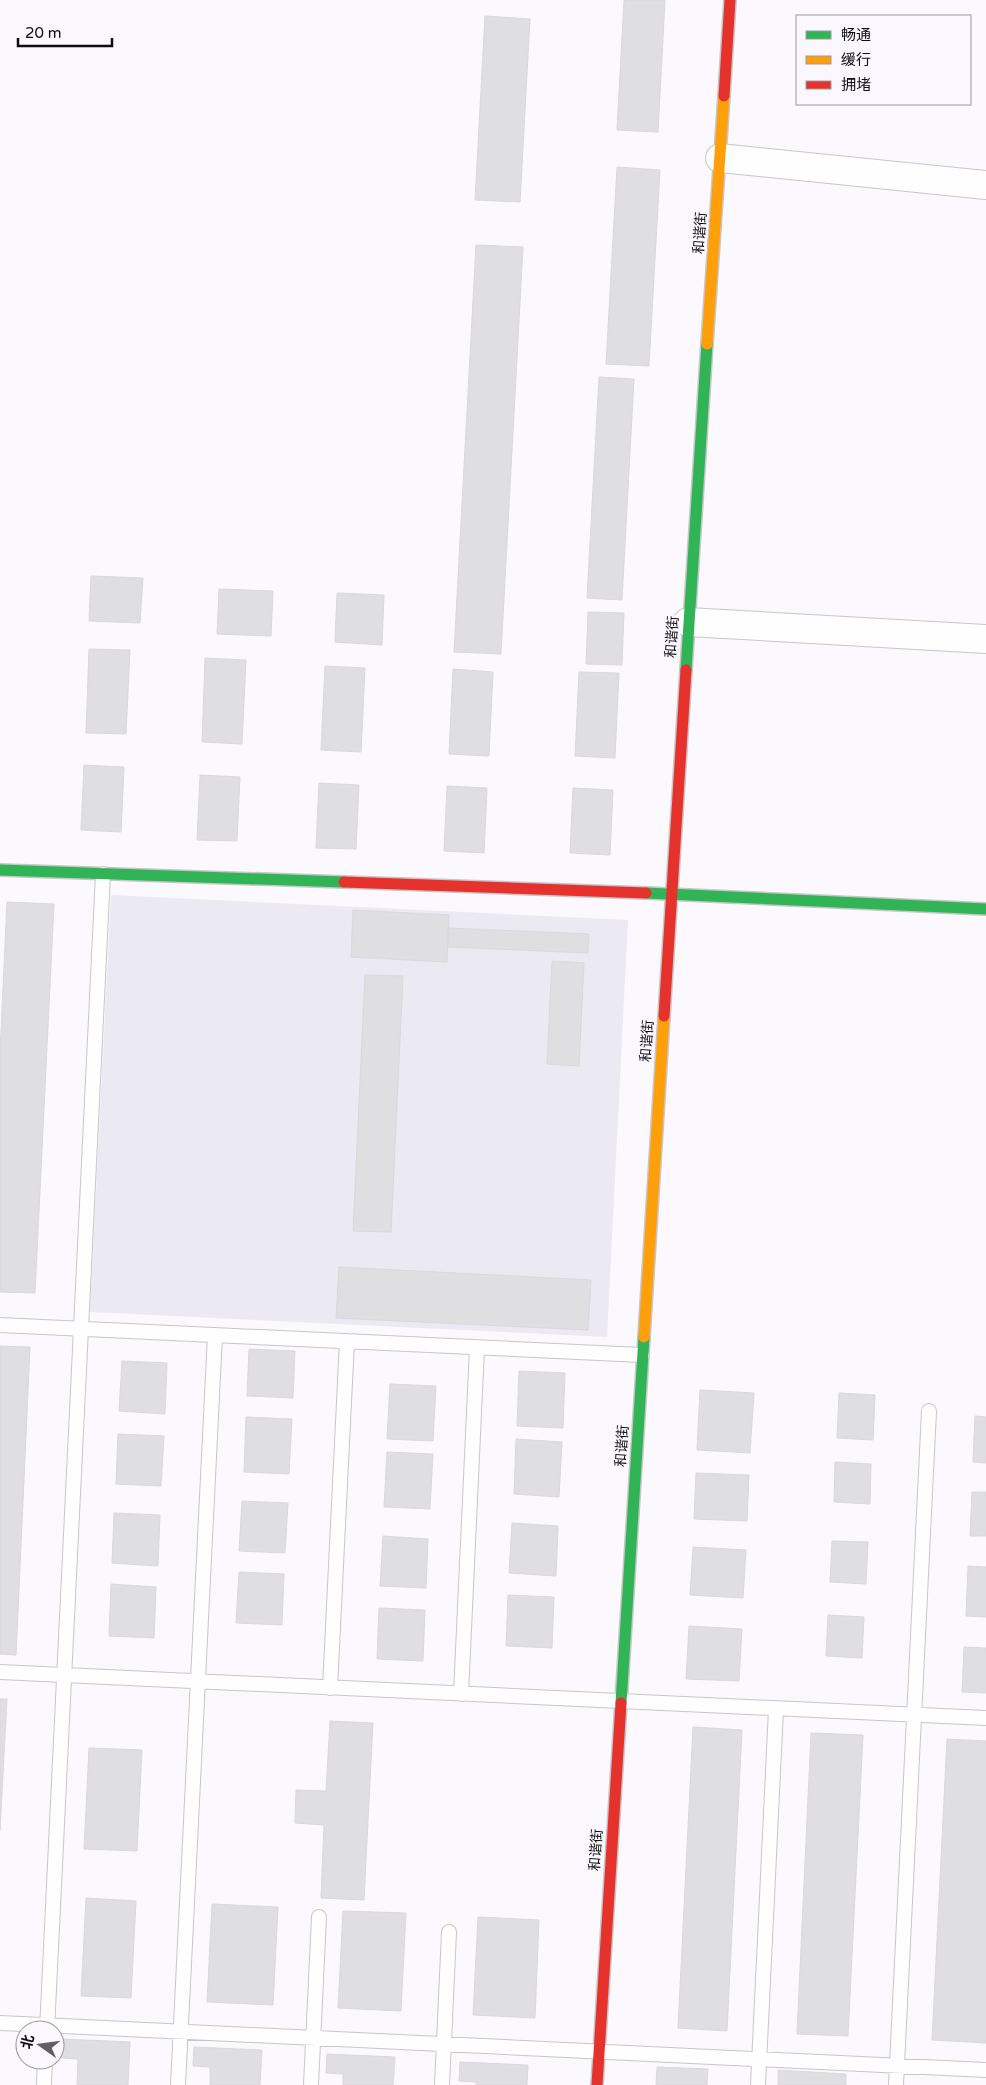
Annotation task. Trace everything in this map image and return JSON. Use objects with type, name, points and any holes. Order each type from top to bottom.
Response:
[{"type":"street","name":"和谐街","points":[[596,2085],[688,622],[730,0]]},
{"type":"street","points":[[720,158],[986,185]]},
{"type":"street","points":[[688,622],[986,639]]},
{"type":"street","points":[[0,870],[671,894],[986,909]]},
{"type":"lane","points":[[47,2020],[103,874]]},
{"type":"lane","points":[[0,1325],[642,1355]]},
{"type":"lane","points":[[178,2085],[215,1335]]},
{"type":"lane","points":[[330,1688],[347,1342]]},
{"type":"lane","points":[[461,1694],[478,1348]]},
{"type":"lane","points":[[896,2085],[929,1412]]},
{"type":"lane","points":[[0,1672],[986,1718]]},
{"type":"lane","points":[[758,2085],[776,1709]]},
{"type":"lane","points":[[311,2085],[319,1917]]},
{"type":"lane","points":[[442,2085],[449,1932]]},
{"type":"lane","points":[[0,2023],[15,2025]]},
{"type":"lane","points":[[65,2029],[181,2032],[986,2070]]},
{"type":"lane","points":[[44,2085],[45,2070]]},
{"type":"shaded area","points":[[111,895],[628,920],[607,1337],[90,1312]]},
{"type":"building","points":[[624,0],[665,0],[658,132],[617,130]]},
{"type":"building","points":[[485,16],[530,19],[520,202],[475,200]]},
{"type":"building","points":[[617,167],[660,170],[649,366],[606,364]]},
{"type":"building","points":[[476,245],[523,247],[501,654],[454,652]]},
{"type":"building","points":[[599,377],[634,379],[622,600],[587,598]]},
{"type":"building","points":[[91,576],[143,578],[140,623],[89,621]]},
{"type":"building","points":[[219,589],[273,591],[271,636],[217,634]]},
{"type":"building","points":[[337,593],[384,595],[382,645],[335,642]]},
{"type":"building","points":[[588,612],[624,613],[622,665],[586,664]]},
{"type":"building","points":[[89,649],[130,650],[126,734],[86,733]]},
{"type":"building","points":[[205,658],[246,660],[242,744],[202,742]]},
{"type":"building","points":[[325,666],[365,668],[361,752],[321,750]]},
{"type":"building","points":[[453,669],[493,672],[489,756],[449,754]]},
{"type":"building","points":[[579,672],[619,673],[615,758],[575,756]]},
{"type":"building","points":[[84,765],[124,767],[121,832],[81,830]]},
{"type":"building","points":[[200,775],[240,777],[237,841],[197,840]]},
{"type":"building","points":[[319,783],[359,785],[356,849],[316,848]]},
{"type":"building","points":[[447,786],[487,788],[484,853],[444,851]]},
{"type":"building","points":[[573,788],[613,790],[610,855],[570,853]]},
{"type":"building","points":[[7,902],[54,904],[35,1293],[0,1292],[0,1053]]},
{"type":"building","points":[[353,910],[449,915],[447,962],[351,957]]},
{"type":"building","points":[[448,928],[589,934],[588,953],[448,947]]},
{"type":"building","points":[[552,961],[584,963],[579,1066],[547,1064]]},
{"type":"building","points":[[365,975],[403,976],[391,1232],[353,1231]]},
{"type":"building","points":[[339,1267],[591,1280],[588,1330],[336,1318]]},
{"type":"building","points":[[0,1346],[30,1347],[16,1655],[0,1654]]},
{"type":"building","points":[[249,1349],[295,1351],[293,1398],[247,1396]]},
{"type":"building","points":[[122,1361],[167,1363],[165,1414],[119,1411]]},
{"type":"building","points":[[519,1371],[565,1373],[563,1428],[517,1426]]},
{"type":"building","points":[[390,1384],[436,1386],[433,1441],[387,1439]]},
{"type":"building","points":[[700,1390],[754,1393],[750,1453],[697,1450]]},
{"type":"building","points":[[839,1393],[875,1395],[873,1440],[837,1438]]},
{"type":"building","points":[[975,1416],[986,1417],[986,1463],[973,1462]]},
{"type":"building","points":[[246,1417],[292,1419],[289,1474],[244,1472]]},
{"type":"building","points":[[118,1434],[164,1436],[161,1486],[116,1484]]},
{"type":"building","points":[[516,1439],[562,1442],[559,1497],[514,1494]]},
{"type":"building","points":[[387,1452],[433,1454],[430,1509],[384,1507]]},
{"type":"building","points":[[835,1462],[871,1464],[870,1504],[834,1502]]},
{"type":"building","points":[[696,1473],[749,1475],[747,1521],[694,1519]]},
{"type":"building","points":[[972,1492],[986,1492],[986,1536],[970,1536]]},
{"type":"building","points":[[242,1501],[288,1503],[285,1553],[239,1551]]},
{"type":"building","points":[[114,1513],[160,1515],[158,1566],[112,1563]]},
{"type":"building","points":[[512,1523],[558,1526],[556,1576],[509,1573]]},
{"type":"building","points":[[383,1536],[428,1539],[426,1588],[380,1586]]},
{"type":"building","points":[[832,1541],[868,1542],[866,1584],[830,1582]]},
{"type":"building","points":[[693,1547],[746,1550],[743,1598],[690,1595]]},
{"type":"building","points":[[968,1566],[986,1567],[986,1617],[966,1616]]},
{"type":"building","points":[[239,1572],[284,1574],[282,1625],[236,1623]]},
{"type":"building","points":[[111,1584],[156,1587],[154,1638],[109,1636]]},
{"type":"building","points":[[508,1595],[554,1597],[552,1648],[506,1646]]},
{"type":"building","points":[[379,1608],[425,1610],[423,1661],[377,1659]]},
{"type":"building","points":[[828,1615],[864,1617],[862,1658],[826,1656]]},
{"type":"building","points":[[689,1626],[742,1629],[739,1681],[686,1679]]},
{"type":"building","points":[[964,1647],[986,1648],[986,1693],[962,1692]]},
{"type":"building","points":[[0,1699],[7,1699],[0,1831]]},
{"type":"building","points":[[330,1721],[373,1723],[364,1900],[321,1898],[324,1825],[295,1823],[296,1790],[326,1791]]},
{"type":"building","points":[[693,1727],[742,1730],[727,2031],[678,2028]]},
{"type":"building","points":[[811,1733],[863,1735],[848,2036],[797,2034]]},
{"type":"building","points":[[947,1739],[986,1741],[986,2043],[932,2040]]},
{"type":"building","points":[[89,1748],[142,1750],[137,1851],[84,1849]]},
{"type":"building","points":[[86,1898],[136,1901],[131,1998],[81,1996]]},
{"type":"building","points":[[212,1904],[278,1907],[273,2005],[207,2002]]},
{"type":"building","points":[[343,1911],[406,1913],[401,2011],[338,2008]]},
{"type":"building","points":[[478,1917],[539,1920],[535,2018],[473,2015]]},
{"type":"building","points":[[65,2039],[130,2042],[128,2085],[77,2085],[78,2059],[65,2058]]},
{"type":"building","points":[[194,2047],[262,2050],[260,2085],[210,2085],[210,2067],[193,2066]]},
{"type":"building","points":[[327,2054],[395,2057],[393,2085],[343,2085],[343,2074],[326,2073]]},
{"type":"building","points":[[460,2062],[528,2065],[527,2085],[476,2085],[476,2082],[459,2081]]},
{"type":"building","points":[[657,2067],[708,2069],[707,2085],[656,2085]]},
{"type":"building","points":[[778,2070],[846,2074],[846,2085],[778,2085]]},
{"type":"traffic: fast","points":[[686,670],[707,344]]},
{"type":"traffic: fast","points":[[0,870],[344,882]]},
{"type":"traffic: fast","points":[[646,893],[986,909]]},
{"type":"traffic: fast","points":[[621,1703],[644,1337]]},
{"type":"traffic: slow","points":[[707,344],[724,96]]},
{"type":"traffic: slow","points":[[644,1337],[664,1016]]},
{"type":"traffic: jam","points":[[724,96],[730,0]]},
{"type":"traffic: jam","points":[[664,1016],[686,670]]},
{"type":"traffic: jam","points":[[344,882],[646,893]]},
{"type":"traffic: jam","points":[[597,2085],[621,1703]]}]
